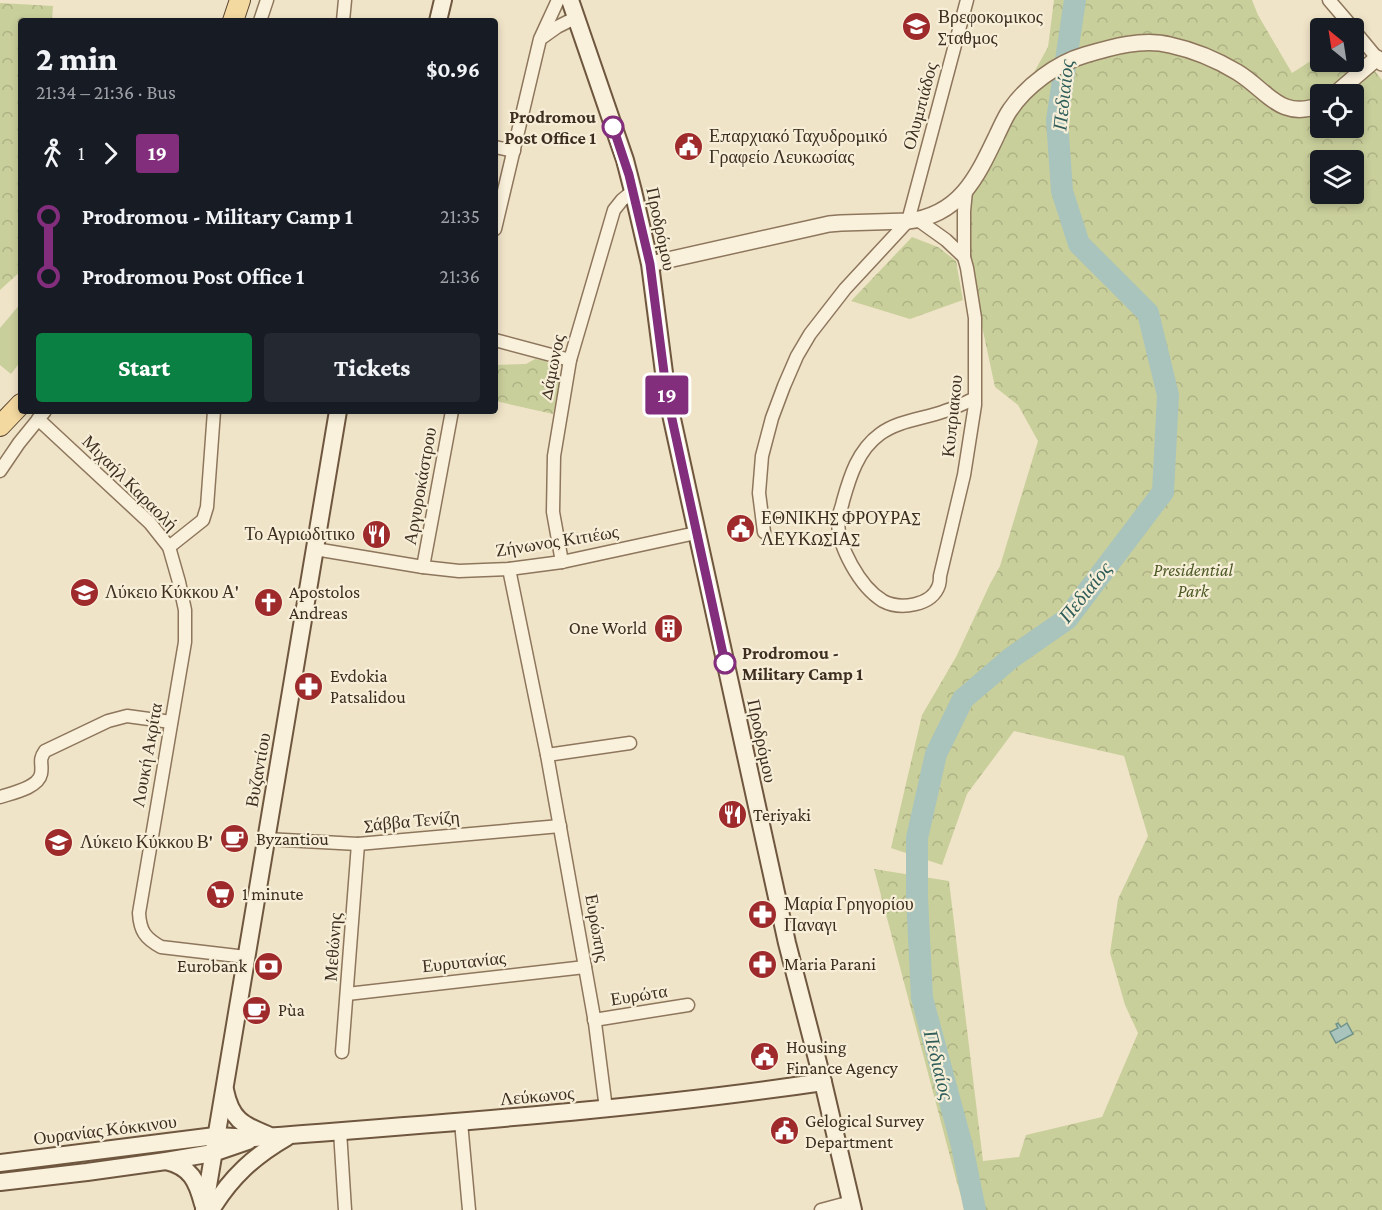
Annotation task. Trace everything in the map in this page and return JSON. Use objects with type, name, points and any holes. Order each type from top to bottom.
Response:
[{"type":"main road","points":[[234,18],[240,0]]},
{"type":"main road","points":[[241,18],[247,0]]},
{"type":"main road","points":[[439,18],[443,0]]},
{"type":"main road","name":"Προδρόμου","points":[[570,0],[625,160],[633,191],[650,264],[667,396],[696,533],[786,943],[823,1082],[852,1206]]},
{"type":"main road","points":[[0,412],[18,397]]},
{"type":"main road","points":[[0,426],[18,407]]},
{"type":"main road","name":"Βυζαντίου","points":[[207,1209],[215,1136],[338,414]]},
{"type":"main road","name":"Λεύκωνος","points":[[215,1136],[272,1137],[461,1122],[719,1097],[823,1082]]},
{"type":"main road","points":[[224,1084],[229,1106],[235,1117],[246,1126],[272,1137]]},
{"type":"main road","points":[[166,1161],[182,1166],[189,1172],[199,1188],[207,1209],[241,1170],[263,1152],[291,1135]]},
{"type":"main road","name":"Ουρανίας Κόκκινου","points":[[0,1163],[215,1136]]},
{"type":"main road","name":"Λεύκωνος","points":[[213,1153],[254,1138]]},
{"type":"main road","name":"Ουρανίας Κόκκινου","points":[[0,1182],[87,1172],[213,1153]]},
{"type":"street","points":[[261,18],[267,0]]},
{"type":"street","points":[[343,18],[345,0]]},
{"type":"street","points":[[498,217],[540,39],[558,0]]},
{"type":"street","name":"Ολυμπιάδος","points":[[913,220],[967,0]]},
{"type":"street","points":[[1329,0],[1344,18]]},
{"type":"street","points":[[540,39],[575,18]]},
{"type":"street","points":[[650,264],[829,224],[913,220],[937,213],[966,190],[981,169],[1009,111],[1029,87],[1048,73],[1083,56],[1143,42],[1169,44],[1205,56],[1238,73],[1271,99],[1287,108],[1303,110],[1310,108]]},
{"type":"street","points":[[1348,84],[1380,60],[1364,42]]},
{"type":"street","points":[[498,148],[514,151]]},
{"type":"street","name":"Κυπριακου","points":[[966,190],[963,257],[967,268],[975,318],[975,398],[975,405],[964,475],[939,585],[933,594],[912,605],[889,604],[877,597],[862,580],[849,561],[841,540],[838,518],[849,481],[861,453],[872,441],[890,428],[946,411],[975,398]]},
{"type":"street","name":"Δάμωνος","points":[[562,562],[553,512],[554,456],[570,360],[614,210],[633,191]]},
{"type":"street","points":[[913,220],[946,240],[963,257]]},
{"type":"street","points":[[764,532],[759,493],[762,456],[772,418],[797,356],[810,334],[845,289],[913,220]]},
{"type":"street","points":[[498,341],[570,360]]},
{"type":"street","points":[[169,547],[203,520],[207,507],[214,414]]},
{"type":"street","name":"Αργυροκάστρου","points":[[423,567],[451,414]]},
{"type":"street","points":[[0,471],[42,415]]},
{"type":"street","name":"Μιχαήλ Καραολή","points":[[42,415],[150,523],[169,547]]},
{"type":"street","name":"Ζήνωνος Κιτιέως","points":[[315,549],[459,571],[509,569],[562,562],[696,533]]},
{"type":"street","name":"Λουκή Ακρίτα","points":[[169,547],[185,610],[184,642],[139,913],[140,924],[144,934],[151,942],[161,946],[246,957]]},
{"type":"street","name":"Ευρώπης","points":[[509,569],[560,826],[594,1020],[606,1109]]},
{"type":"street","points":[[0,797],[28,788],[36,781],[40,776],[40,758],[45,751],[108,721],[127,716],[171,722]]},
{"type":"street","points":[[547,755],[630,743]]},
{"type":"street","name":"Σάββα Τενίζη","points":[[266,839],[358,844],[560,826]]},
{"type":"street","name":"Μεθώνης","points":[[342,1052],[358,844]]},
{"type":"street","name":"Ευρυτανίας","points":[[347,994],[585,967]]},
{"type":"street","name":"Ευρώτα","points":[[594,1020],[688,1005]]},
{"type":"street","points":[[461,1122],[468,1210]]},
{"type":"street","points":[[340,1131],[345,1210]]},
{"type":"street","points":[[821,1210],[852,1206]]},
{"type":"green space","name":"Presidential Park","points":[[1054,0],[1252,0],[1258,15],[1292,73],[1310,61],[1310,72],[1364,72],[1364,57],[1382,80],[1382,1210],[965,1210],[874,869],[949,881],[983,1161],[1019,1157],[1026,1135],[1102,1117],[1138,1033],[1125,1005],[1110,953],[1118,899],[1148,836],[1124,756],[1014,731],[967,794],[942,865],[891,848],[922,715],[956,657],[1000,566],[1038,441],[1018,405],[995,387],[970,270],[963,201],[1048,47]]},
{"type":"green space","points":[[0,3],[53,6],[52,18],[18,18],[18,274],[0,290]]},
{"type":"green space","points":[[912,237],[938,247],[956,261],[963,300],[910,319],[851,301]]},
{"type":"green space","points":[[18,307],[18,365],[11,374],[0,365],[0,328]]},
{"type":"green space","points":[[535,359],[546,361],[557,373],[560,380],[553,414],[498,402],[498,365],[526,364]]},
{"type":"water","points":[[1338,1023],[1341,1027],[1347,1023],[1353,1034],[1336,1043],[1330,1032],[1338,1028],[1336,1024]]},
{"type":"waterway","name":"Πεδιαίος","points":[[975,1210],[962,1146],[922,998],[917,897],[917,838],[936,754],[963,699],[1011,658],[1067,619],[1163,492],[1168,395],[1148,313],[1079,244],[1062,191],[1057,120],[1075,0]]},
{"type":"bus line","name":"19","points":[[613,127],[625,160],[650,264],[667,396],[725,663]]},
{"type":"place","name":"Βρεφοκομικος Σταθμος","points":[[917,27]]},
{"type":"place","name":"Prodromou Post Office 1","points":[[613,127]]},
{"type":"place","name":"Επαρχιακό Ταχυδρομικό Γραφείο Λευκωσίας","points":[[688,146]]},
{"type":"place","name":"ΕΘΝΙΚΗΣ ΦΡΟΥΡΑΣ ΛΕΥΚΩΣΙΑΣ","points":[[740,528]]},
{"type":"place","name":"Το Αγριωδιτικο","points":[[376,534]]},
{"type":"place","name":"Λύκειο Κύκκου Α'","points":[[84,592]]},
{"type":"place","name":"Apostolos Andreas","points":[[268,602]]},
{"type":"place","name":"One World","points":[[668,628]]},
{"type":"place","name":"Prodromou - Military Camp 1","points":[[725,663]]},
{"type":"place","name":"Evdokia Patsalidou","points":[[309,686]]},
{"type":"place","name":"Teriyaki","points":[[732,815]]},
{"type":"place","name":"Byzantiou","points":[[235,839]]},
{"type":"place","name":"Λύκειο Κύκκου Β'","points":[[59,842]]},
{"type":"place","name":"1 minute","points":[[221,894]]},
{"type":"place","name":"Μαρία Γρηγορίου Παναγι","points":[[763,914]]},
{"type":"place","name":"Maria Parani","points":[[763,964]]},
{"type":"place","name":"Eurobank","points":[[268,966]]},
{"type":"place","name":"Pùa","points":[[257,1010]]},
{"type":"place","name":"Housing Finance Agency","points":[[765,1057]]},
{"type":"place","name":"Gelogical Survey Department","points":[[784,1131]]}]
